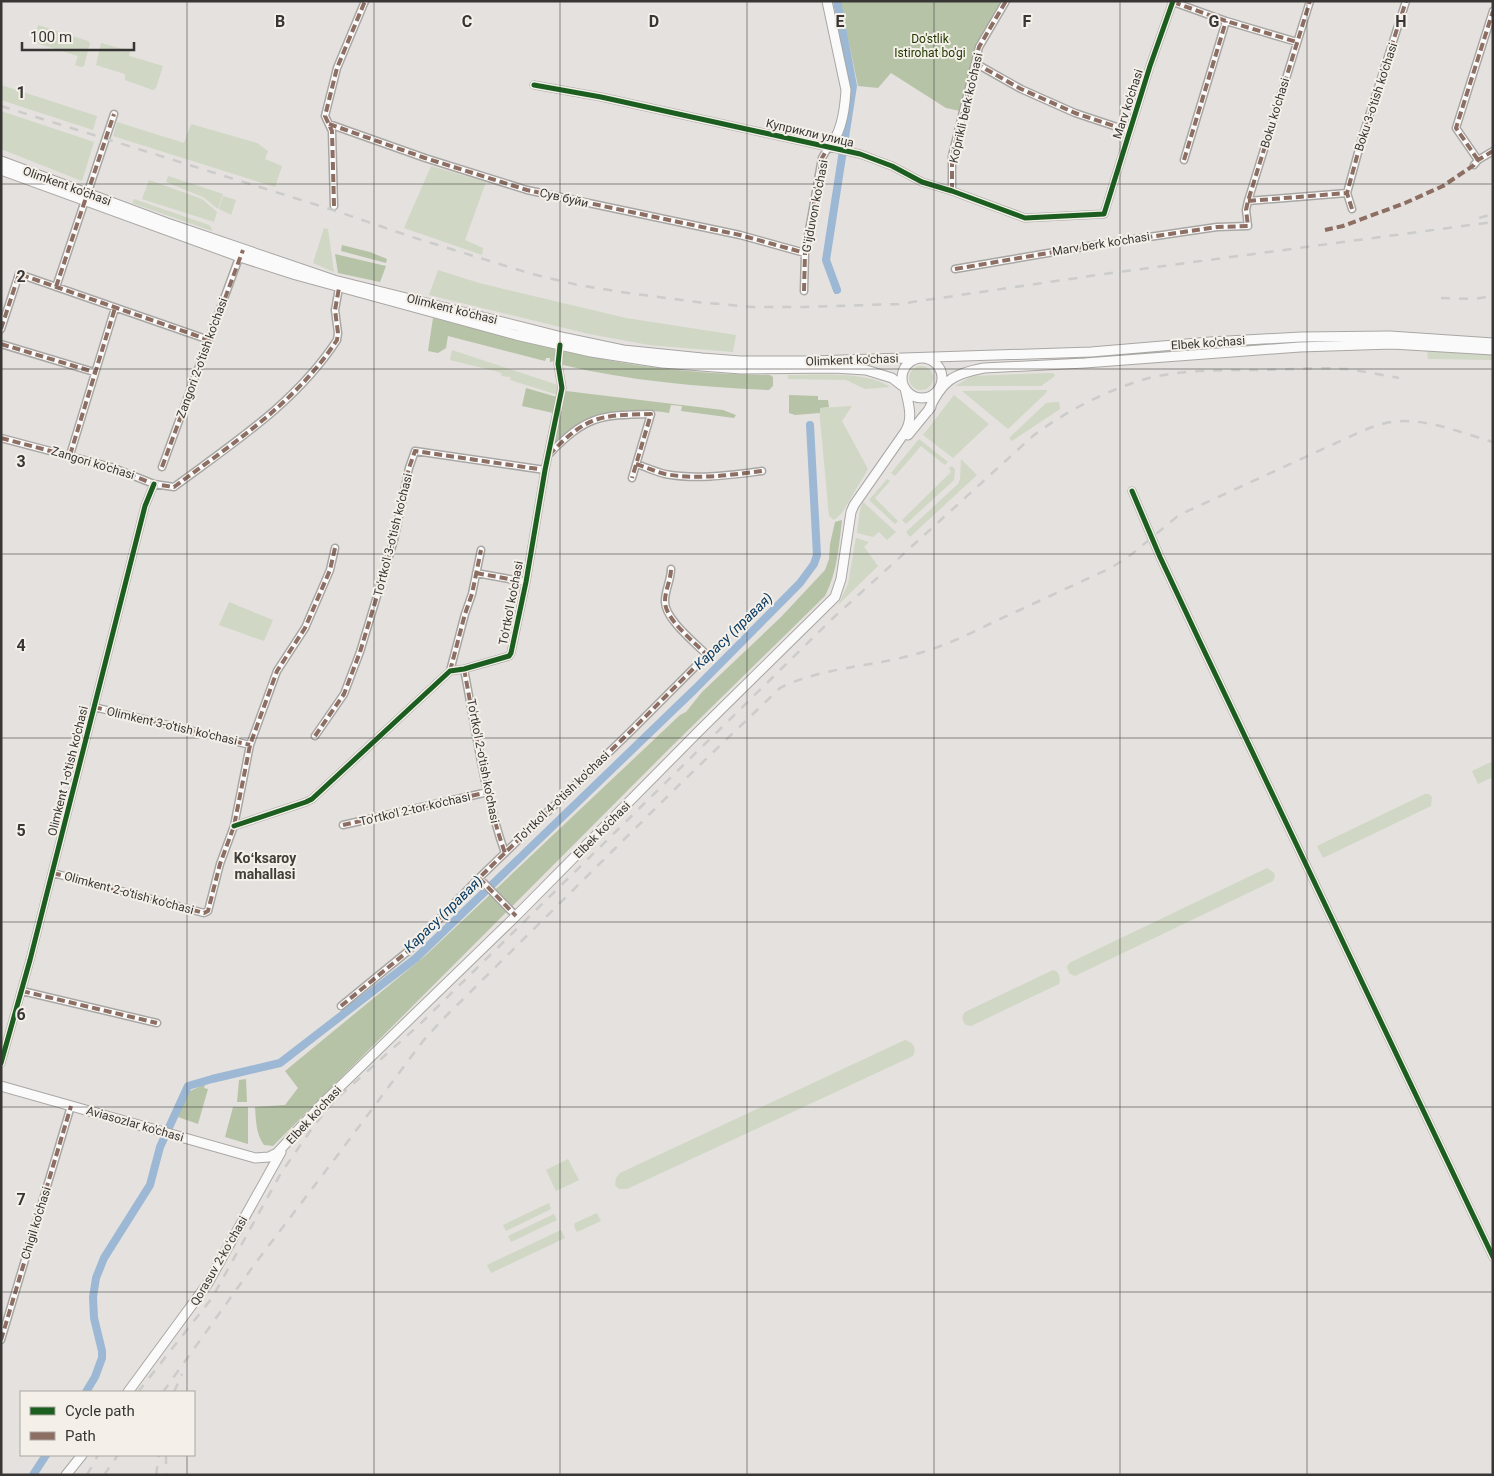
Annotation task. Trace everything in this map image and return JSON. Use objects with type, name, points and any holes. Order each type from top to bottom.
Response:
[{"type":"main road","name":"G'ijduvon ko'chasi","points":[[827,1],[846,90],[833,148]]},
{"type":"main road","name":"Olimkent ko'chasi","points":[[1,161],[85,197]]},
{"type":"main road","name":"Olimkent ko'chasi","points":[[1,170],[85,197],[339,288],[560,345],[623,358],[701,367],[866,370],[892,378],[905,388]]},
{"type":"main road","name":"Olimkent ko'chasi","points":[[241,253],[334,280],[566,338],[623,350],[740,361],[922,358]]},
{"type":"main road","name":"Elbek ko'chasi","points":[[922,358],[1091,352],[1300,337],[1390,336],[1493,343]]},
{"type":"main road","name":"Elbek ko'chasi","points":[[928,411],[938,391],[952,379],[970,371],[984,368],[1086,363],[1300,347],[1392,344],[1493,350]]},
{"type":"main road","points":[[922,358],[935,362],[941,371],[942,381],[938,391],[930,396],[921,398],[912,395],[905,388],[902,376],[905,368],[911,361],[922,358]]},
{"type":"main road","name":"Elbek ko'chasi","points":[[879,470],[950,386],[970,371]]},
{"type":"main road","name":"Elbek ko'chasi","points":[[269,1157],[283,1148],[321,1105],[516,916],[834,597],[841,579],[851,512],[908,426],[909,408],[905,388]]},
{"type":"main road","name":"Aviasozlar ko'chasi","points":[[1,1086],[255,1158],[269,1157]]},
{"type":"main road","name":"Qorasuv 2-koʻchasi","points":[[129,1391],[208,1283],[283,1148]]},
{"type":"main road","points":[[255,1158],[262,1164],[266,1177]]},
{"type":"main road","points":[[66,1475],[81,1456]]},
{"type":"street","points":[[334,206],[332,131],[325,116],[337,68],[365,1]]},
{"type":"street","name":"Ko'prikli berk ko'chasi","points":[[952,191],[952,156],[979,47],[1006,1]]},
{"type":"street","name":"Boku ko'chasi","points":[[1248,226],[1246,210],[1248,201],[1310,1]]},
{"type":"street","name":"Boku 3-o'tish ko'chasi","points":[[1347,193],[1362,138],[1406,1]]},
{"type":"street","points":[[1173,2],[1226,21],[1297,42]]},
{"type":"street","name":"Marv ko'chasi","points":[[1104,214],[1129,131],[1173,2]]},
{"type":"street","points":[[1493,11],[1456,128],[1476,163],[1493,151]]},
{"type":"street","points":[[1184,160],[1226,21]]},
{"type":"street","points":[[975,63],[1021,89],[1075,113],[1129,131]]},
{"type":"street","name":"Куприкли улица","points":[[534,85],[600,97],[860,154],[892,166],[922,182],[1025,218],[1104,214]]},
{"type":"street","points":[[56,287],[114,114]]},
{"type":"street","name":"Сув буйи","points":[[329,124],[434,161],[527,190],[740,235],[805,252]]},
{"type":"street","name":"G'ijduvon ko'chasi","points":[[804,291],[805,252],[822,158],[833,148]]},
{"type":"street","points":[[1248,201],[1347,193],[1352,209]]},
{"type":"street","name":"Marv berk ko'chasi","points":[[955,269],[1101,244],[1217,227],[1248,226]]},
{"type":"street","name":"Zangori 2-o'tish ko'chasi","points":[[162,467],[241,253]]},
{"type":"street","points":[[1,329],[19,274],[209,340]]},
{"type":"street","points":[[154,484],[174,487],[247,434],[307,380],[337,340],[335,310],[339,288]]},
{"type":"street","points":[[70,455],[115,308]]},
{"type":"street","points":[[1,344],[94,372]]},
{"type":"street","name":"To'rtko'l ko'chasi","points":[[450,671],[464,669],[509,656],[511,652],[562,388],[558,364],[560,345]]},
{"type":"street","points":[[548,456],[568,435],[596,418],[615,415],[651,414],[632,478]]},
{"type":"street","name":"Zangori ko'chasi","points":[[1,438],[111,467],[154,484]]},
{"type":"street","name":"To'rtko'l 3-o'tish ko'chasi","points":[[315,736],[344,694],[360,652],[394,540],[409,468],[415,450],[545,470]]},
{"type":"street","points":[[636,464],[665,474],[693,477],[762,471]]},
{"type":"street","name":"Olimkent 1-o'tish ko'chasi","points":[[1,1062],[22,991],[146,506],[154,484]]},
{"type":"street","points":[[1132,491],[1160,557],[1199,640],[1493,1257]]},
{"type":"street","points":[[335,548],[330,570],[308,620],[277,671],[250,744],[234,826],[312,799],[450,671],[464,614],[472,594],[481,550]]},
{"type":"street","name":"To'rtko'l 4-o'tish ko'chasi","points":[[341,1006],[408,952],[479,878],[631,731],[706,655],[670,617],[665,608],[671,570]]},
{"type":"street","points":[[476,572],[526,582]]},
{"type":"street","name":"To'rtko'l 2-o'tish ko'chasi","points":[[464,669],[495,826],[505,853]]},
{"type":"street","name":"Olimkent 3-o'tish ko'chasi","points":[[94,707],[250,744]]},
{"type":"street","name":"To'rtko'l 2-tor ko'chasi","points":[[342,825],[488,792]]},
{"type":"street","name":"Olimkent 2-o'tish ko'chasi","points":[[52,873],[206,912],[208,911],[220,864],[234,826]]},
{"type":"street","points":[[479,878],[516,916]]},
{"type":"street","points":[[22,991],[158,1023]]},
{"type":"street","name":"Chigil ko'chasi","points":[[1,1340],[71,1106]]},
{"type":"green space","name":"Do'stlik Istirohat bo'gi","points":[[840,1],[1002,1],[976,47],[960,111],[946,108],[891,73],[878,88],[858,86]]},
{"type":"green space","points":[[38,25],[88,41],[90,43],[84,66],[75,65],[78,56],[33,42]]},
{"type":"green space","points":[[101,43],[130,51],[129,56],[163,66],[156,88],[153,90],[125,80],[125,74],[96,65]]},
{"type":"green space","points":[[1,85],[97,116],[93,130],[1,100]]},
{"type":"green space","points":[[1,111],[94,142],[82,181],[1,149]]},
{"type":"green space","points":[[117,122],[184,143],[191,124],[257,143],[268,151],[265,159],[282,166],[275,187],[113,136]]},
{"type":"green space","points":[[431,166],[486,182],[465,240],[483,248],[482,255],[404,228]]},
{"type":"green space","points":[[168,176],[223,194],[218,209],[203,197],[166,182]]},
{"type":"green space","points":[[149,180],[202,199],[217,212],[214,222],[142,199]]},
{"type":"green space","points":[[223,196],[236,200],[231,215],[219,209]]},
{"type":"green space","points":[[134,199],[209,225],[212,231],[132,203]]},
{"type":"green space","points":[[324,228],[328,229],[334,272],[313,263]]},
{"type":"green space","points":[[342,245],[370,252],[387,259],[386,263],[341,251]]},
{"type":"green space","points":[[335,254],[386,266],[380,282],[338,273]]},
{"type":"green space","points":[[438,270],[479,283],[626,318],[736,335],[733,352],[649,345],[589,334],[429,295]]},
{"type":"green space","points":[[433,318],[556,349],[554,361],[550,362],[550,358],[546,358],[545,361],[448,336],[446,348],[438,353],[428,351]]},
{"type":"green space","points":[[452,350],[558,385],[558,395],[510,380],[511,377],[501,376],[502,374],[499,372],[450,360]]},
{"type":"green space","points":[[563,350],[640,366],[718,373],[770,375],[773,377],[773,386],[769,390],[717,387],[589,371],[563,365]]},
{"type":"green space","points":[[1427,350],[1493,355],[1493,360],[1428,359]]},
{"type":"green space","points":[[921,366],[929,370],[933,378],[929,386],[921,390],[913,386],[909,378],[913,370]]},
{"type":"green space","points":[[1053,373],[1055,376],[1041,386],[955,386],[972,376]]},
{"type":"green space","points":[[788,375],[855,376],[868,378],[890,387],[865,389],[846,380],[788,379]]},
{"type":"green space","points":[[526,388],[557,397],[553,413],[522,406]]},
{"type":"green space","points":[[1047,390],[1008,429],[962,391]]},
{"type":"green space","points":[[566,391],[723,410],[736,415],[734,418],[681,411],[682,406],[671,405],[669,413],[637,410],[621,411],[592,418],[578,424],[553,444]]},
{"type":"green space","points":[[789,395],[818,396],[818,400],[828,400],[829,407],[820,408],[820,413],[795,415],[789,413]]},
{"type":"green space","points":[[954,395],[989,424],[953,458],[923,435]]},
{"type":"green space","points":[[1059,402],[1060,409],[1012,441],[1009,438],[1046,403]]},
{"type":"green space","points":[[852,406],[842,421],[868,469],[842,513],[834,520],[829,516],[819,408]]},
{"type":"green space","points":[[919,439],[948,462],[945,465],[921,446],[895,476],[891,473]]},
{"type":"green space","points":[[961,459],[977,475],[910,537],[906,532],[958,484]]},
{"type":"green space","points":[[952,466],[955,469],[954,480],[906,524],[902,520],[951,472],[949,468]]},
{"type":"green space","points":[[887,479],[890,481],[875,498],[898,521],[895,524],[869,500]]},
{"type":"green space","points":[[863,502],[896,532],[887,540],[879,532],[873,537],[857,533]]},
{"type":"green space","points":[[842,520],[835,569],[825,596],[671,747],[273,1146],[264,1145],[258,1132],[255,1107],[285,1105],[298,1088],[285,1071],[426,955],[680,715],[686,712],[702,692],[781,617],[825,570],[829,559],[835,522]]},
{"type":"green space","points":[[856,538],[869,542],[864,547],[878,566],[838,605],[848,584]]},
{"type":"green space","points":[[229,602],[273,620],[264,641],[219,625]]},
{"type":"green space","points":[[1493,761],[1493,777],[1478,784],[1472,771]]},
{"type":"green space","points":[[1425,794],[1429,794],[1432,797],[1431,806],[1323,858],[1317,846]]},
{"type":"green space","points":[[1267,868],[1274,873],[1273,881],[1075,976],[1069,973],[1067,967],[1069,963]]},
{"type":"green space","points":[[1053,970],[1059,975],[1059,984],[971,1026],[966,1025],[964,1022],[965,1012]]},
{"type":"green space","points":[[905,1040],[914,1046],[913,1056],[627,1189],[619,1189],[615,1185],[616,1178],[620,1173]]},
{"type":"green space","points":[[246,1079],[247,1102],[237,1102],[239,1080]]},
{"type":"green space","points":[[205,1084],[204,1088],[208,1089],[198,1124],[178,1117],[188,1092]]},
{"type":"green space","points":[[233,1107],[248,1107],[248,1144],[225,1137]]},
{"type":"green space","points":[[568,1159],[579,1180],[556,1191],[546,1170]]},
{"type":"green space","points":[[549,1203],[551,1209],[506,1231],[503,1225]]},
{"type":"green space","points":[[597,1213],[601,1221],[577,1232],[574,1226],[575,1223]]},
{"type":"green space","points":[[554,1214],[557,1220],[511,1242],[508,1236]]},
{"type":"green space","points":[[561,1230],[565,1238],[491,1273],[487,1265]]},
{"type":"waterway","name":"Карасу (правая)","points":[[837,1],[853,86],[826,260],[837,290]]},
{"type":"waterway","name":"Карасу (правая)","points":[[87,1391],[95,1377],[102,1358],[94,1318],[93,1297],[96,1278],[104,1258],[150,1185],[160,1147],[188,1086],[280,1063],[416,958],[695,689],[800,583],[814,564],[817,555],[810,425]]},
{"type":"waterway","name":"Карасу (правая)","points":[[33,1475],[45,1456]]},
{"type":"railway","points":[[1,106],[532,274],[578,285],[628,293],[752,307],[899,304],[1104,274],[1493,222]]},
{"type":"railway","points":[[1479,218],[1493,214]]},
{"type":"railway","points":[[1441,298],[1474,299],[1493,296]]},
{"type":"railway","points":[[139,1391],[212,1298],[281,1173],[334,1101],[419,1025],[831,620],[1034,435],[1061,417],[1104,394],[1162,375],[1213,370],[1323,368],[1346,369],[1399,378]]},
{"type":"railway","points":[[164,1391],[254,1265],[423,1041],[678,786],[780,688],[814,675],[923,652],[962,637],[1111,568],[1132,554],[1179,515],[1373,427],[1396,421],[1410,421],[1452,429],[1493,442]]},
{"type":"railway","points":[[174,1391],[182,1374]]},
{"type":"railway","points":[[87,1475],[97,1456]]},
{"type":"railway","points":[[104,1475],[117,1456]]},
{"type":"railway","points":[[156,1475],[159,1456]]},
{"type":"railway","points":[[166,1456],[166,1475]]},
{"type":"marked path","points":[[334,206],[332,131],[325,116],[337,68],[365,1]]},
{"type":"marked path","points":[[952,191],[952,156],[979,47],[1006,1]]},
{"type":"marked path","points":[[955,269],[1101,244],[1217,227],[1248,226],[1246,210],[1248,201],[1310,1]]},
{"type":"marked path","points":[[1352,209],[1347,193],[1362,138],[1406,1]]},
{"type":"marked path","points":[[1173,2],[1226,21],[1297,42]]},
{"type":"marked path","points":[[1478,160],[1456,128],[1493,11]]},
{"type":"marked path","points":[[1184,160],[1226,21]]},
{"type":"marked path","points":[[975,63],[1021,89],[1075,113],[1129,131]]},
{"type":"marked path","points":[[56,287],[114,114]]},
{"type":"marked path","points":[[329,124],[425,158],[527,190],[740,235],[805,253]]},
{"type":"marked path","points":[[804,291],[805,253],[822,158],[829,146]]},
{"type":"marked path","points":[[1325,230],[1343,226],[1405,203],[1443,186],[1493,151]]},
{"type":"marked path","points":[[1248,201],[1347,193]]},
{"type":"marked path","points":[[162,467],[243,250]]},
{"type":"marked path","points":[[1,329],[19,274],[209,340]]},
{"type":"marked path","points":[[1,438],[111,467],[154,484],[174,487],[262,421],[283,403],[321,363],[337,340],[335,310],[339,288]]},
{"type":"marked path","points":[[70,455],[115,308]]},
{"type":"marked path","points":[[1,344],[94,372]]},
{"type":"marked path","points":[[549,455],[573,432],[594,420],[618,415],[651,414],[632,478]]},
{"type":"marked path","points":[[315,736],[344,694],[360,652],[394,540],[409,468],[415,451],[545,470]]},
{"type":"marked path","points":[[636,464],[665,474],[689,477],[762,471]]},
{"type":"marked path","points":[[53,873],[204,913],[208,911],[220,864],[234,826],[250,745],[277,671],[305,628],[330,570],[335,548]]},
{"type":"marked path","points":[[450,671],[472,594],[481,550]]},
{"type":"marked path","points":[[341,1006],[407,952],[479,878],[705,657],[706,654],[674,622],[666,608],[665,597],[671,569]]},
{"type":"marked path","points":[[476,573],[526,582]]},
{"type":"marked path","points":[[464,669],[491,808],[505,853]]},
{"type":"marked path","points":[[94,707],[250,745]]},
{"type":"marked path","points":[[343,825],[488,792]]},
{"type":"marked path","points":[[479,878],[516,916]]},
{"type":"marked path","points":[[22,991],[157,1023]]},
{"type":"marked path","points":[[1,1340],[71,1106]]},
{"type":"cycle path","points":[[534,85],[601,97],[860,154],[892,166],[922,182],[1025,218],[1104,214],[1150,66],[1173,1]]},
{"type":"cycle path","points":[[234,826],[312,799],[450,671],[464,669],[509,656],[526,582],[545,470],[562,388],[558,364],[560,345]]},
{"type":"cycle path","points":[[1,1063],[30,960],[145,506],[154,484]]},
{"type":"cycle path","points":[[1132,491],[1160,557],[1199,640],[1493,1257]]},
{"type":"district","name":"Koʻksaroy mahallasi","points":[[265,866]]}]
